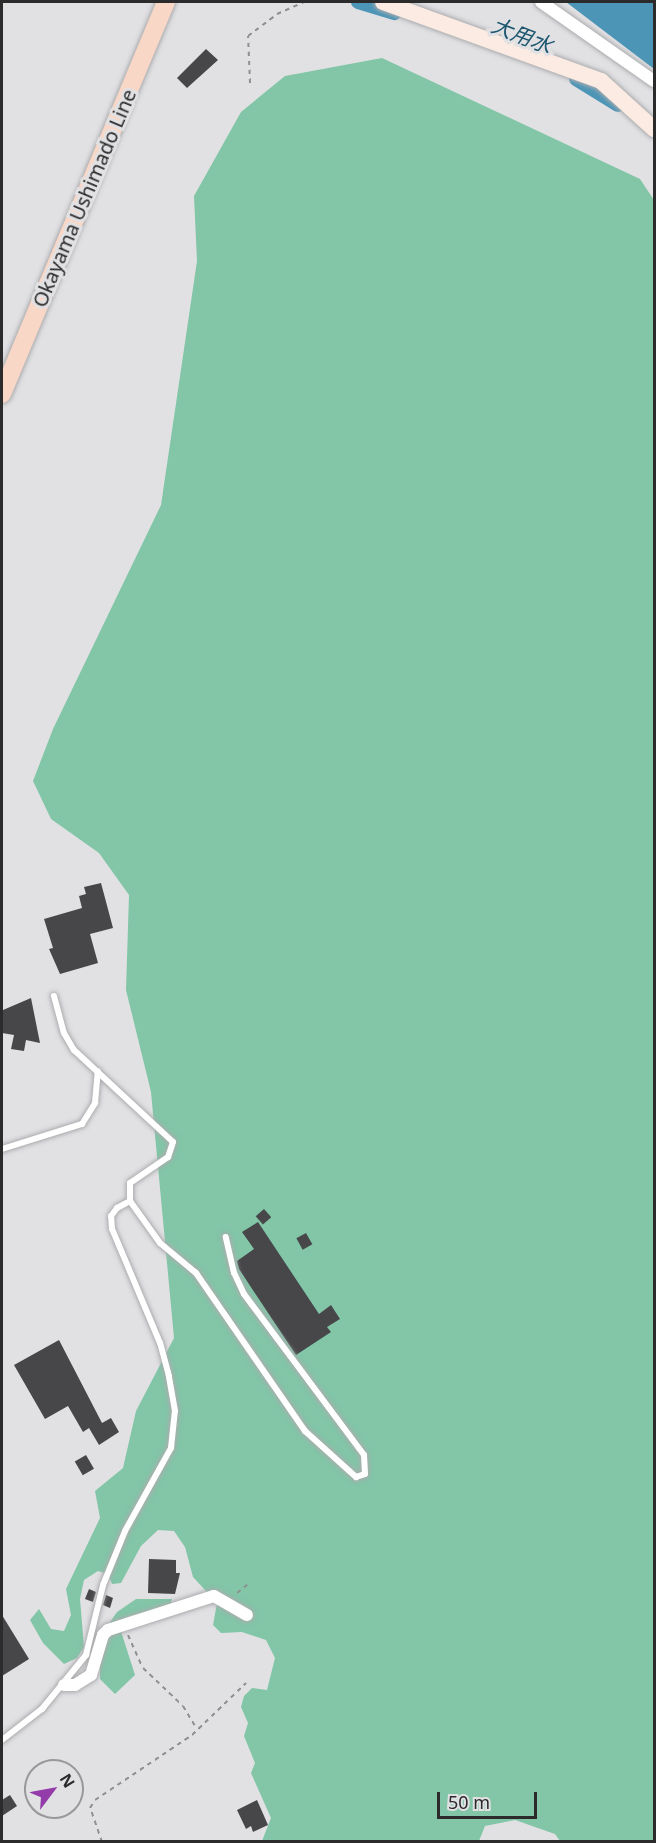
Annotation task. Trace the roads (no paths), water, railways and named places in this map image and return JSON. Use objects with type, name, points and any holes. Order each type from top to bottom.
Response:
[{"type":"main road","name":"Okayama Ushimado Line","points":[[2,394],[166,2]]},
{"type":"main road","points":[[383,2],[601,81],[654,129]]},
{"type":"street","points":[[541,2],[654,81]]},
{"type":"street","points":[[64,1685],[75,1684],[91,1676],[103,1635],[124,1625],[214,1596],[247,1615]]},
{"type":"lane","points":[[54,996],[69,1041],[173,1142],[168,1157],[130,1183],[130,1201],[160,1243],[196,1273],[305,1431],[356,1477],[365,1474],[364,1455],[244,1294],[234,1273],[226,1237]]},
{"type":"lane","points":[[2,1149],[82,1124],[95,1103],[98,1071]]},
{"type":"lane","points":[[2,1740],[42,1709],[64,1685],[86,1655],[103,1585],[125,1531],[171,1448],[175,1411],[169,1376],[156,1332],[112,1229],[111,1216],[130,1201]]},
{"type":"water","points":[[566,2],[654,2],[654,69]]},
{"type":"waterway","name":"大用水","points":[[358,2],[394,13]]},
{"type":"waterway","name":"大用水","points":[[576,79],[618,105]]}]
